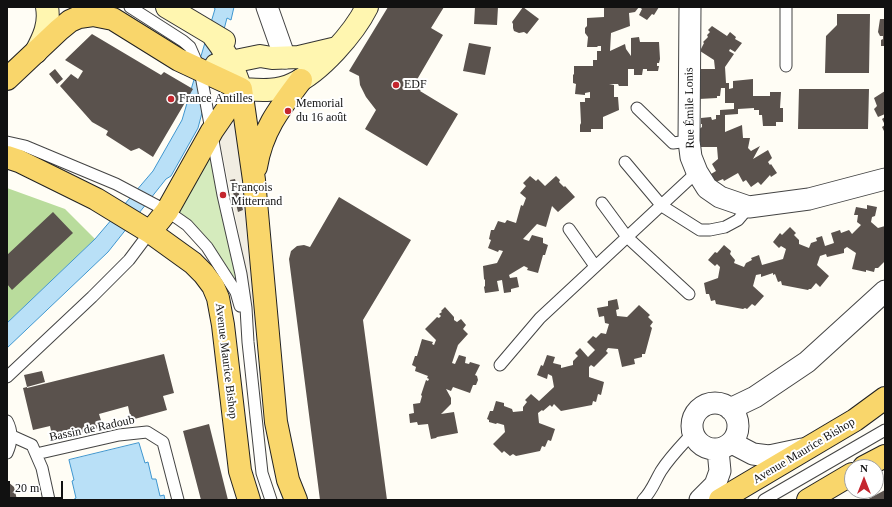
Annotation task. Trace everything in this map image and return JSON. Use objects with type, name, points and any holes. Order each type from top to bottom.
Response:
[{"type":"main road","points":[[36,52],[48,26],[47,7]]},
{"type":"main road","points":[[167,7],[242,51],[260,56],[272,58],[298,57],[337,48]]},
{"type":"main road","points":[[7,80],[70,21],[91,15],[113,19],[179,60],[241,89],[271,90],[293,85],[314,71],[355,28],[368,7]]},
{"type":"main road","points":[[212,34],[231,62],[241,89],[254,180],[276,422],[288,480],[296,500]]},
{"type":"main road","points":[[200,70],[260,56]]},
{"type":"main road","points":[[254,180],[260,145],[268,127],[301,80]]},
{"type":"main road","points":[[150,232],[167,211],[212,131],[241,89]]},
{"type":"main road","name":"Avenue Maurice Bishop","points":[[11,156],[96,199],[150,232],[193,263],[213,286],[218,298],[226,350],[240,471],[249,500]]},
{"type":"main road","name":"Avenue Maurice Bishop","points":[[720,500],[855,420],[885,398]]},
{"type":"main road","points":[[808,500],[844,479]]},
{"type":"street","points":[[268,7],[285,58]]},
{"type":"street","name":"Rue Émile Lonis","points":[[690,7],[689,141],[691,157],[697,172],[707,188],[720,197],[749,207],[809,199],[885,179]]},
{"type":"street","points":[[730,409],[755,397],[807,362],[885,291]]},
{"type":"street","points":[[710,403],[724,405],[730,409],[738,422],[736,436],[725,446],[710,450],[702,447],[692,434],[692,418],[696,411],[702,406],[710,403]]},
{"type":"street","points":[[725,446],[753,454],[769,456],[808,448]]},
{"type":"street","points":[[700,500],[715,485],[720,471],[725,446]]},
{"type":"lane","points":[[130,7],[190,47],[200,70],[223,195],[241,274],[246,308],[248,342],[262,473],[271,500]]},
{"type":"lane","points":[[786,7],[786,66]]},
{"type":"lane","points":[[637,108],[673,143],[689,141]]},
{"type":"lane","points":[[7,142],[25,146],[109,182],[167,211],[187,225],[207,247],[236,292],[248,342]]},
{"type":"lane","points":[[625,162],[662,206],[700,230],[725,227],[738,220],[749,207]]},
{"type":"lane","points":[[500,365],[540,318],[697,172]]},
{"type":"lane","points":[[602,203],[627,237],[689,294]]},
{"type":"lane","points":[[569,229],[595,266]]},
{"type":"lane","points":[[7,376],[92,297],[129,260],[150,232]]},
{"type":"lane","points":[[7,421],[10,426],[12,436],[7,453]]},
{"type":"lane","points":[[764,500],[885,430]]},
{"type":"lane","name":"Bassin de Radoub","points":[[36,454],[119,435],[147,432],[163,442],[178,500]]},
{"type":"lane","points":[[643,500],[654,487],[661,471],[678,448],[692,434]]},
{"type":"lane","name":"Bassin de Radoub","points":[[12,436],[32,445],[42,468],[49,500]]},
{"type":"green space","points":[[210,151],[237,282],[210,244],[177,210]]},
{"type":"green space","points":[[7,188],[65,209],[95,239],[7,323]]},
{"type":"shaded area","points":[[236,112],[260,334],[256,332],[239,234],[219,133]]},
{"type":"water","points":[[213,7],[234,7],[231,20],[227,18],[198,128],[171,176],[166,179],[108,252],[7,348],[7,323],[95,239],[153,171],[182,120],[215,9]]},
{"type":"water","points":[[139,443],[145,463],[148,462],[152,479],[156,479],[160,496],[164,495],[165,500],[73,500],[76,498],[72,481],[74,480],[69,460]]},
{"type":"building","name":"EDF","points":[[388,7],[444,7],[431,28],[443,35],[415,83],[423,87],[420,91],[458,114],[427,166],[365,129],[376,110],[366,97],[360,85],[359,76],[349,71]]},
{"type":"building","points":[[475,7],[498,7],[497,25],[474,24]]},
{"type":"building","points":[[523,7],[539,19],[527,34],[524,32],[519,33],[514,31],[512,22]]},
{"type":"building","points":[[604,7],[639,7],[635,12],[629,13],[630,26],[611,33],[610,51],[625,44],[626,49],[631,56],[631,38],[639,37],[640,42],[659,42],[660,59],[657,66],[659,66],[658,71],[647,71],[647,69],[643,69],[642,75],[634,75],[634,69],[628,69],[628,86],[609,84],[614,85],[614,97],[618,97],[619,110],[603,117],[603,129],[591,129],[591,132],[580,132],[580,102],[585,102],[585,98],[590,98],[590,92],[585,93],[585,95],[575,94],[576,84],[573,83],[574,66],[593,66],[593,60],[597,60],[597,51],[601,51],[601,46],[587,47],[588,37],[585,33],[585,28],[587,26],[587,18],[604,17]]},
{"type":"building","points":[[639,7],[659,7],[654,15],[652,14],[647,20],[639,15],[642,9]]},
{"type":"building","points":[[837,14],[870,14],[869,73],[825,73],[826,36],[837,25]]},
{"type":"building","points":[[880,19],[885,19],[885,46],[881,46],[883,36],[880,36],[878,32]]},
{"type":"building","points":[[712,26],[727,36],[730,32],[736,37],[735,39],[742,43],[735,52],[730,49],[729,51],[734,54],[725,67],[726,83],[729,83],[729,89],[733,88],[733,81],[753,79],[753,96],[770,96],[770,92],[781,92],[780,108],[783,108],[783,122],[776,122],[776,126],[763,126],[762,115],[759,115],[759,110],[754,110],[754,108],[738,109],[738,114],[725,115],[725,132],[742,125],[743,138],[750,138],[748,148],[751,151],[760,146],[753,159],[768,150],[772,158],[768,162],[777,173],[771,177],[770,175],[761,185],[758,182],[751,187],[746,180],[743,182],[738,173],[724,181],[723,179],[716,182],[711,174],[716,171],[712,164],[718,159],[717,147],[701,147],[698,130],[702,127],[701,118],[711,117],[712,120],[716,119],[716,115],[720,115],[720,110],[734,109],[734,103],[725,103],[725,88],[721,88],[720,96],[717,96],[717,98],[699,99],[699,69],[715,69],[714,60],[700,51],[704,43],[703,42],[708,37],[707,35],[710,32],[708,30]]},
{"type":"building","points":[[92,34],[161,75],[164,72],[193,89],[153,157],[139,148],[131,151],[106,135],[108,131],[92,122],[60,86],[71,74],[78,79],[83,71],[65,60]]},
{"type":"building","points":[[469,43],[491,47],[485,75],[463,71]]},
{"type":"building","points":[[55,69],[63,79],[57,84],[49,74]]},
{"type":"building","points":[[799,89],[869,89],[868,129],[798,129]]},
{"type":"building","points":[[885,91],[885,114],[878,117],[874,109],[877,106],[874,98]]},
{"type":"building","points":[[885,117],[885,125],[882,119]]},
{"type":"building","points":[[885,125],[885,133],[882,127]]},
{"type":"building","points":[[530,176],[536,181],[538,179],[545,186],[556,176],[560,180],[559,182],[575,197],[558,212],[552,206],[546,227],[537,224],[523,239],[529,241],[532,235],[543,238],[543,243],[548,245],[545,255],[543,255],[538,273],[527,270],[528,268],[524,266],[509,275],[510,278],[517,277],[519,287],[511,289],[511,292],[504,293],[502,280],[497,281],[499,291],[485,293],[483,266],[497,263],[503,251],[499,250],[498,252],[488,248],[491,240],[489,239],[491,230],[494,230],[498,221],[505,223],[507,220],[516,223],[521,205],[523,206],[526,198],[520,193],[526,186],[523,183]]},
{"type":"building","points":[[235,179],[243,210],[238,212],[230,180]]},
{"type":"building","points":[[339,197],[411,240],[363,320],[387,500],[320,500],[289,259],[291,251],[297,246],[304,245],[310,247]]},
{"type":"building","points":[[867,205],[877,207],[875,216],[872,217],[871,222],[878,228],[885,226],[885,261],[878,268],[875,268],[874,272],[852,269],[856,253],[847,247],[844,249],[844,253],[827,257],[826,254],[820,256],[817,265],[829,276],[820,287],[816,283],[811,289],[808,290],[782,285],[781,281],[778,282],[775,274],[773,275],[773,273],[761,277],[761,274],[756,275],[753,286],[764,296],[755,306],[752,304],[747,309],[716,304],[715,300],[711,301],[709,294],[706,294],[704,283],[718,278],[720,267],[717,264],[715,266],[708,260],[724,245],[731,251],[730,254],[735,260],[734,263],[744,267],[746,263],[752,260],[751,258],[759,255],[762,265],[783,259],[786,249],[781,246],[779,248],[773,242],[780,233],[782,235],[790,227],[796,233],[794,235],[799,240],[799,244],[809,248],[811,243],[817,241],[816,238],[822,236],[825,246],[834,243],[831,233],[840,230],[841,233],[849,230],[852,234],[861,225],[857,222],[858,215],[854,215],[856,207],[867,209]]},
{"type":"building","points":[[53,212],[73,233],[12,290],[7,284],[7,255]]},
{"type":"building","points":[[617,299],[619,309],[616,310],[617,316],[627,317],[639,305],[650,315],[648,317],[653,322],[650,326],[652,328],[645,354],[642,354],[642,357],[634,359],[635,364],[622,367],[618,349],[608,348],[606,351],[608,353],[594,367],[591,365],[589,367],[589,377],[604,382],[601,395],[598,394],[596,402],[593,401],[592,405],[561,411],[554,404],[552,407],[550,405],[538,413],[539,423],[555,429],[551,441],[548,440],[545,447],[542,446],[540,451],[516,456],[513,454],[510,456],[504,451],[502,453],[493,444],[505,432],[504,425],[489,422],[487,419],[490,411],[493,411],[496,401],[504,403],[504,406],[512,409],[513,412],[523,411],[523,407],[527,402],[525,400],[531,394],[539,401],[554,387],[552,376],[548,374],[547,379],[537,375],[541,365],[543,366],[547,355],[555,357],[553,363],[561,365],[561,368],[573,365],[573,361],[578,356],[575,353],[580,348],[588,357],[595,350],[587,342],[593,336],[596,338],[601,333],[606,334],[609,324],[605,323],[604,316],[599,317],[597,308],[608,306],[608,301]]},
{"type":"building","points":[[445,307],[454,317],[454,320],[457,322],[461,319],[466,325],[463,329],[468,334],[458,345],[452,363],[455,364],[459,355],[466,357],[465,363],[469,364],[470,362],[480,365],[475,375],[477,376],[478,380],[476,385],[473,385],[470,393],[453,387],[451,391],[446,389],[451,398],[451,404],[441,414],[454,412],[458,433],[431,439],[428,424],[418,425],[417,422],[410,423],[409,414],[414,413],[413,404],[420,403],[426,380],[428,381],[429,379],[427,378],[428,376],[415,371],[416,367],[412,365],[415,356],[417,356],[422,339],[433,342],[432,344],[434,345],[436,340],[425,329],[437,317],[439,318],[441,316],[439,314]]},
{"type":"building","points":[[164,354],[174,393],[163,396],[167,410],[131,420],[128,406],[99,414],[103,427],[53,440],[50,426],[33,430],[23,388]]},
{"type":"building","points":[[42,371],[45,382],[27,387],[24,375]]},
{"type":"building","points":[[209,424],[228,500],[201,500],[183,431]]},
{"type":"building","points":[[7,481],[14,487],[17,500],[7,500]]},
{"type":"building","points":[[884,491],[885,499],[867,500],[884,499]]},
{"type":"place","name":"EDF","points":[[396,85]]},
{"type":"place","name":"France Antilles","points":[[171,99]]},
{"type":"place","name":"Memorial du 16 août","points":[[288,111]]},
{"type":"place","name":"François Mitterrand","points":[[223,195]]}]
